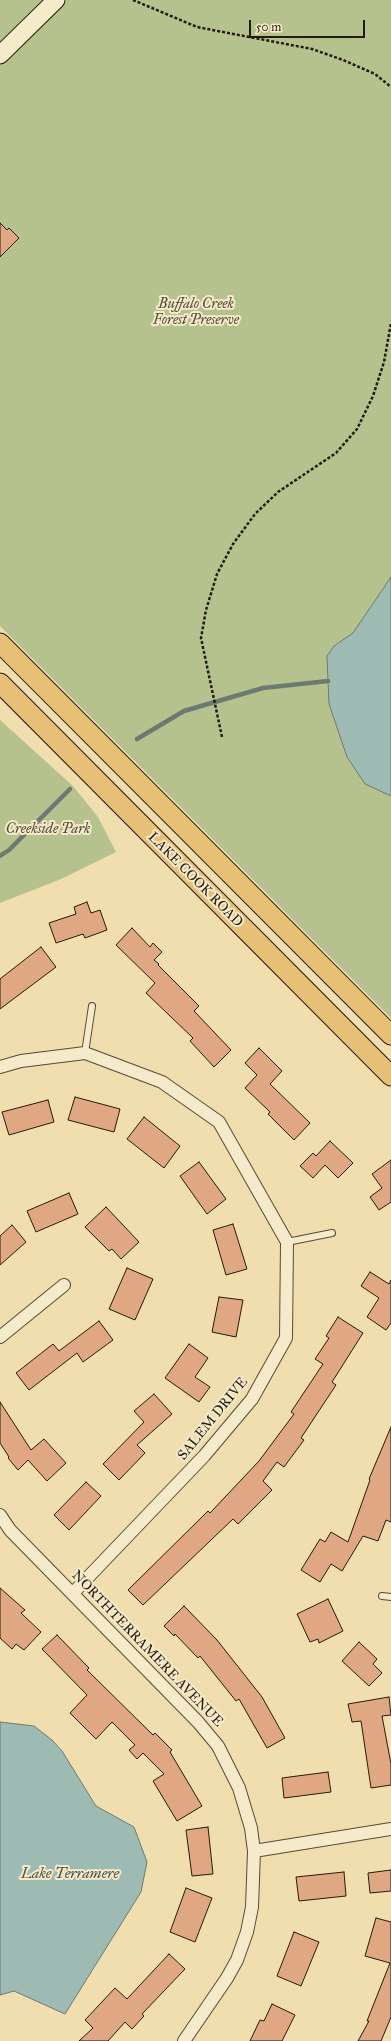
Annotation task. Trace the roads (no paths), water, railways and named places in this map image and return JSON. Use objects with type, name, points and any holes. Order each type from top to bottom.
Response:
[{"type":"main road","name":"LAKE COOK ROAD","points":[[0,643],[391,1035]]},
{"type":"main road","name":"LAKE COOK ROAD","points":[[0,683],[391,1076]]},
{"type":"street","points":[[0,55],[56,0]]},
{"type":"street","points":[[0,1067],[21,1061],[85,1053],[162,1082],[219,1122],[288,1242]]},
{"type":"street","name":"SALEM DRIVE","points":[[73,1593],[204,1456],[252,1399],[286,1338],[288,1242]]},
{"type":"street","points":[[0,1337],[64,1285]]},
{"type":"street","name":"NORTHTERRAMERE AVENUE","points":[[0,1515],[10,1530],[198,1722],[218,1746],[239,1788],[251,1828],[254,1851],[252,1908],[247,1932],[237,1960],[223,1984],[184,2041]]},
{"type":"street","points":[[254,1851],[391,1829]]},
{"type":"lane","points":[[85,1053],[92,1006]]},
{"type":"lane","points":[[288,1242],[332,1233]]},
{"type":"lane","points":[[382,1596],[391,1596]]},
{"type":"water","points":[[391,577],[391,796],[365,784],[347,757],[329,704],[327,656],[334,646],[353,633]]},
{"type":"water","name":"Lake Terramere","points":[[0,1722],[34,1726],[52,1740],[62,1751],[96,1806],[134,1827],[147,1862],[141,1892],[65,2014],[14,1991],[0,1995]]},
{"type":"waterway","points":[[137,739],[184,711],[263,688],[328,681]]},
{"type":"waterway","points":[[0,856],[9,850],[70,789]]},
{"type":"park label","name":"Buffalo Creek Forest Preserve","points":[[196,314]]},
{"type":"park label","name":"Creekside Park","points":[[48,830]]}]
